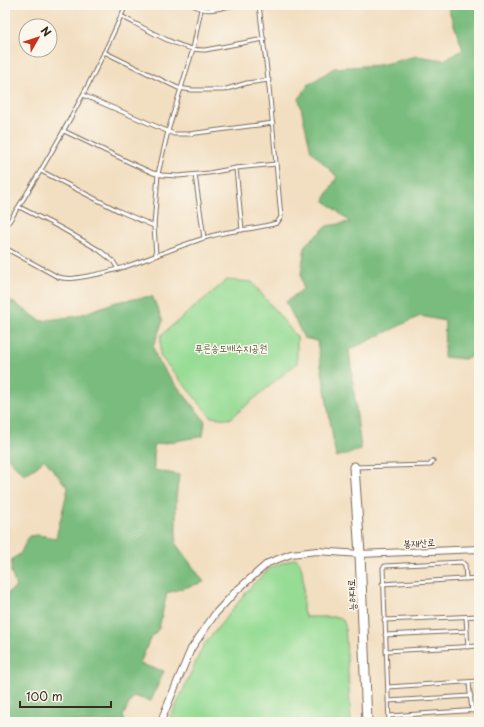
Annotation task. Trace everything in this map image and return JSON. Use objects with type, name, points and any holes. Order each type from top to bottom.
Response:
[{"type":"main road","name":"능허대로","points":[[354,468],[360,554],[368,722]]},
{"type":"street","name":"봉재산로","points":[[163,716],[191,649],[216,614],[236,591],[268,563],[291,554],[317,551],[360,554],[479,549]]},
{"type":"lane","points":[[5,228],[64,131],[126,5]]},
{"type":"lane","points":[[192,5],[202,10],[234,5]]},
{"type":"lane","points":[[5,248],[58,277],[74,279],[118,269],[204,238],[277,223],[282,217],[269,80],[259,5]]},
{"type":"lane","points":[[156,256],[154,226],[158,174],[168,131],[193,49],[202,10]]},
{"type":"lane","points":[[121,16],[167,39],[193,49],[205,50],[264,39]]},
{"type":"lane","points":[[104,52],[181,88],[192,90],[223,90],[247,83],[269,80]]},
{"type":"lane","points":[[83,95],[174,134],[189,134],[273,123]]},
{"type":"lane","points":[[64,131],[135,165],[158,174],[178,176],[195,175],[236,168],[276,164]]},
{"type":"lane","points":[[236,168],[242,230]]},
{"type":"lane","points":[[41,171],[119,211],[154,226]]},
{"type":"lane","points":[[195,175],[204,238]]},
{"type":"lane","points":[[19,207],[61,228],[99,250],[114,261],[118,269]]},
{"type":"lane","points":[[354,468],[430,465],[433,461]]},
{"type":"lane","points":[[389,722],[382,584],[383,568],[385,566],[462,562],[465,565],[466,579]]},
{"type":"lane","points":[[382,584],[479,578]]},
{"type":"lane","points":[[384,620],[479,616]]},
{"type":"lane","points":[[466,617],[468,647]]},
{"type":"lane","points":[[385,635],[467,631]]},
{"type":"lane","points":[[386,651],[479,646]]},
{"type":"lane","points":[[388,687],[469,683],[479,681]]},
{"type":"lane","points":[[469,683],[472,711]]},
{"type":"lane","points":[[388,701],[471,696]]},
{"type":"lane","points":[[389,716],[479,710]]},
{"type":"green space","points":[[447,5],[479,5],[479,353],[464,359],[444,357],[445,321],[420,316],[349,350],[361,450],[336,457],[317,341],[304,338],[286,302],[303,289],[301,274],[305,245],[327,226],[350,222],[324,200],[337,177],[311,151],[299,99],[308,85],[334,68],[380,65],[417,56],[444,60],[463,50]]},
{"type":"green space","name":"푸른송도배수지공원","points":[[227,280],[252,282],[297,337],[297,363],[230,419],[211,417],[160,356],[161,335]]},
{"type":"green space","points":[[152,296],[163,321],[153,347],[158,362],[205,421],[203,436],[154,445],[154,470],[179,475],[176,498],[176,544],[204,582],[167,593],[159,628],[149,641],[140,664],[164,671],[151,701],[133,696],[123,716],[125,722],[5,722],[5,595],[16,587],[11,571],[12,559],[20,554],[29,536],[38,535],[56,538],[68,488],[44,459],[38,466],[24,475],[5,455],[5,299],[13,302],[41,321],[77,316],[116,302]]},
{"type":"green space","points":[[296,558],[299,562],[303,575],[303,611],[306,617],[339,617],[343,620],[345,625],[351,722],[172,722],[171,717],[203,646],[253,584],[272,567]]}]
